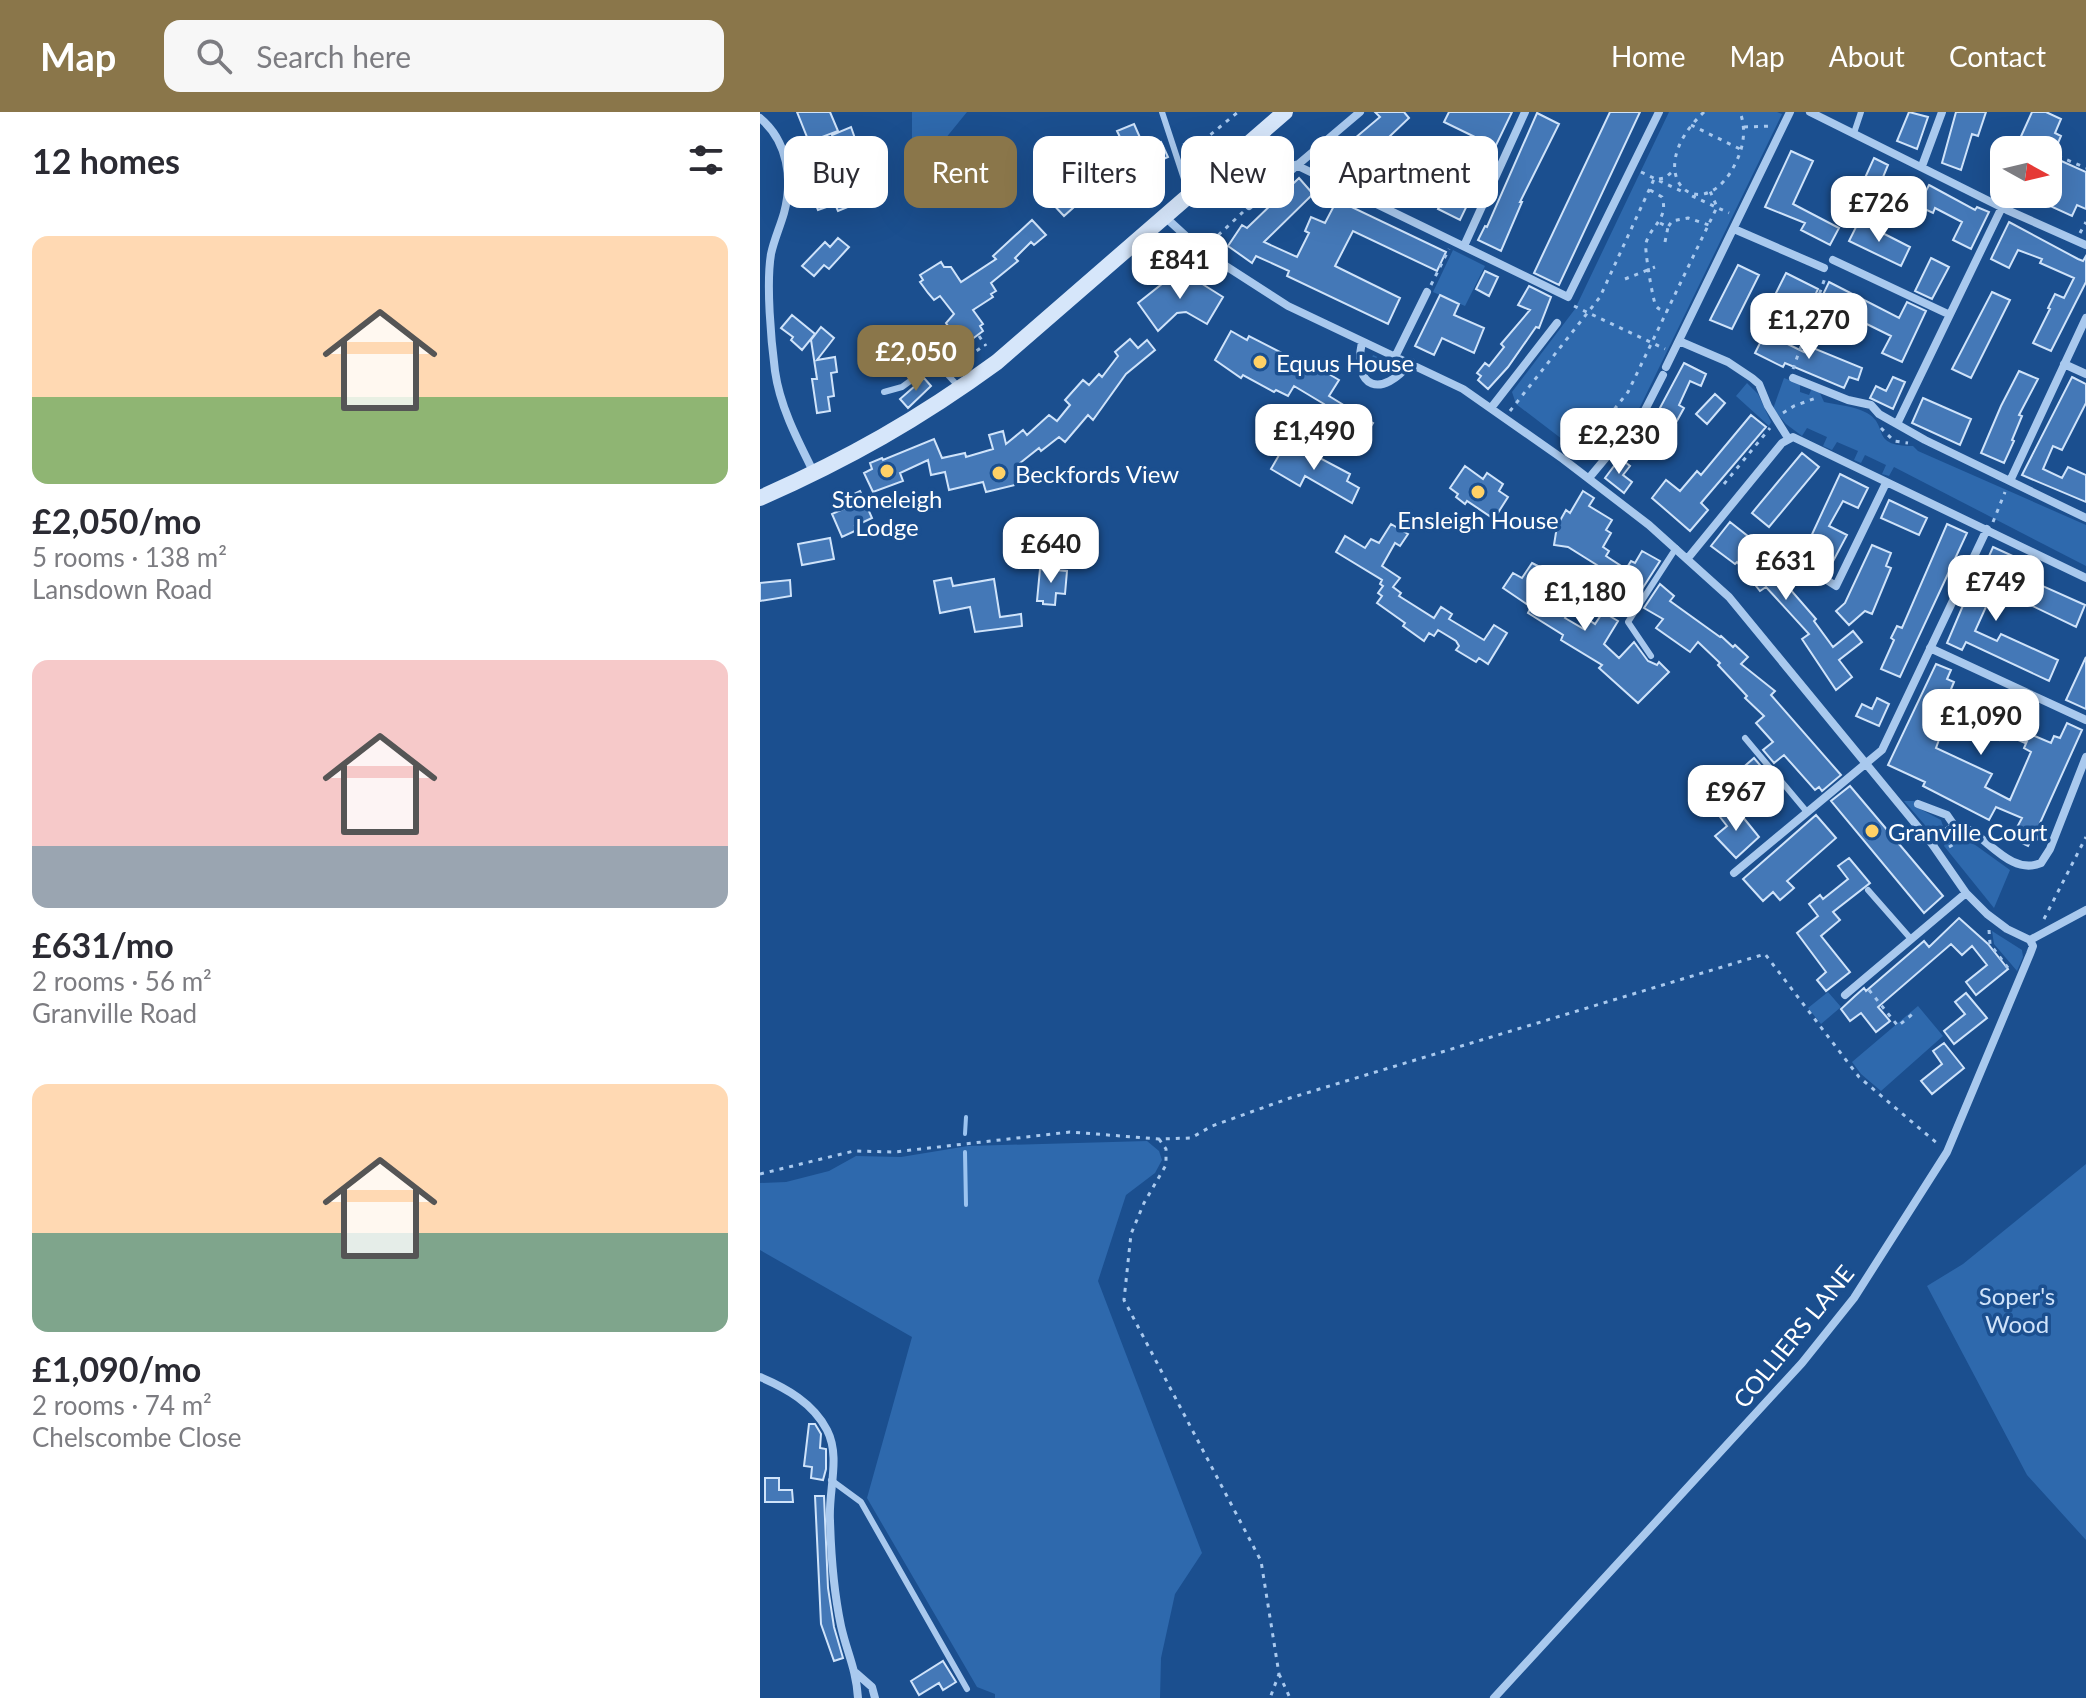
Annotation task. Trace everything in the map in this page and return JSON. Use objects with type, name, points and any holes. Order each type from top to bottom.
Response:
[{"type":"street","points":[[1257,136],[1285,112]]},
{"type":"street","points":[[1360,112],[1296,165],[1568,297],[1659,112]]},
{"type":"street","points":[[1464,246],[1525,112]]},
{"type":"street","points":[[1589,478],[1644,412],[1790,112]]},
{"type":"street","points":[[1810,112],[1990,201]]},
{"type":"street","points":[[1922,166],[1942,112]]},
{"type":"street","points":[[760,118],[776,136],[788,170],[785,211],[771,255],[775,372],[785,412],[815,474]]},
{"type":"street","points":[[760,498],[886,437],[960,389],[997,362],[1181,201]]},
{"type":"street","points":[[1897,424],[2001,208]]},
{"type":"street","points":[[2004,208],[2086,245]]},
{"type":"street","points":[[1164,216],[1201,250],[1288,306],[1463,389],[1589,478],[1688,558],[1729,597],[1932,844],[1966,893],[1987,914],[2007,929],[2033,938],[2086,910]]},
{"type":"street","points":[[1734,229],[1824,268]]},
{"type":"street","points":[[1833,260],[1948,314]]},
{"type":"street","points":[[1396,355],[1427,292]]},
{"type":"street","points":[[2010,481],[2086,318]]},
{"type":"street","points":[[1491,408],[1557,323]]},
{"type":"street","points":[[1679,341],[1728,362],[1752,378],[1763,391],[1768,406],[1788,438]]},
{"type":"street","points":[[1362,342],[1359,369],[1373,383],[1390,383],[1411,362]]},
{"type":"street","points":[[2064,364],[2086,374]]},
{"type":"street","points":[[1792,377],[1804,388],[1871,405],[1897,424],[2086,518]]},
{"type":"street","points":[[1788,438],[1798,439],[2086,578]]},
{"type":"street","points":[[1688,558],[1788,438]]},
{"type":"street","points":[[1800,563],[1836,586],[1886,483]]},
{"type":"street","points":[[1734,873],[1882,750],[1987,529]]},
{"type":"street","points":[[1930,648],[2086,720]]},
{"type":"street","points":[[1932,844],[1956,828],[1963,827],[2006,859],[2026,867],[2041,863],[2050,849],[2086,757]]},
{"type":"street","points":[[1918,804],[1947,815],[1956,828]]},
{"type":"street","points":[[1845,995],[1966,893]]},
{"type":"street","name":"COLLIERS LANE","points":[[1494,1698],[1802,1363],[1854,1298],[1947,1152],[2030,954],[2033,938]]},
{"type":"street","points":[[760,1377],[805,1402],[820,1418],[833,1448],[830,1520],[837,1596],[841,1626],[856,1673],[858,1698]]},
{"type":"street","points":[[856,1673],[872,1687],[875,1698]]},
{"type":"lane","points":[[1162,112],[1181,167]]},
{"type":"lane","points":[[1854,133],[1861,112]]},
{"type":"lane","points":[[884,392],[902,387],[936,362],[960,389]]},
{"type":"lane","points":[[1651,656],[1628,622],[1676,548]]},
{"type":"lane","points":[[1745,738],[1807,812]]},
{"type":"lane","points":[[1868,890],[1911,939]]},
{"type":"lane","points":[[831,1480],[861,1502],[967,1689]]},
{"type":"path","points":[[1175,146],[1204,140],[1238,112]]},
{"type":"path","points":[[1505,417],[1600,297],[1650,190],[1657,178],[1670,175],[1680,143],[1704,112]]},
{"type":"path","points":[[1674,165],[1677,183],[1687,194],[1710,191],[1729,175],[1742,150],[1744,127],[1740,112]]},
{"type":"path","points":[[1691,125],[1742,150]]},
{"type":"path","points":[[1744,127],[1765,125],[1782,128]]},
{"type":"path","points":[[2062,158],[2086,168]]},
{"type":"path","points":[[1631,169],[1657,178],[1739,218]]},
{"type":"path","points":[[1650,190],[1662,197],[1664,209],[1660,223],[1646,242],[1645,256],[1653,269],[1652,297],[1659,309],[1667,312]]},
{"type":"path","points":[[1570,464],[1628,392],[1717,207],[1710,191]]},
{"type":"path","points":[[1209,244],[1247,208]]},
{"type":"path","points":[[1665,242],[1672,221],[1688,218],[1709,225]]},
{"type":"path","points":[[1660,223],[1668,227]]},
{"type":"path","points":[[1427,292],[1453,242]]},
{"type":"path","points":[[1792,377],[1833,260]]},
{"type":"path","points":[[1625,279],[1653,269]]},
{"type":"path","points":[[1570,303],[1674,352]]},
{"type":"path","points":[[946,372],[985,345]]},
{"type":"path","points":[[1987,529],[2010,481]]},
{"type":"path","points":[[1940,855],[1971,832]]},
{"type":"path","points":[[2033,938],[2086,837]]},
{"type":"path","points":[[1987,914],[1990,944],[2018,981]]},
{"type":"path","points":[[760,1174],[854,1151],[894,1152],[1070,1132],[1159,1139],[1191,1138],[1212,1126],[1290,1098],[1765,954],[1859,1077],[1947,1152]]},
{"type":"path","points":[[1861,981],[1898,1026],[1915,1012]]},
{"type":"path","points":[[1159,1139],[1166,1149],[1166,1165],[1144,1203],[1131,1234],[1124,1300],[1261,1561],[1279,1674],[1290,1698]]},
{"type":"path","points":[[1270,1698],[1279,1674]]},
{"type":"green space","points":[[912,112],[967,112],[947,136],[912,136]]},
{"type":"green space","points":[[1669,112],[1782,114],[1640,407],[1595,458],[1588,459],[1516,404],[1512,392],[1575,309]]},
{"type":"green space","points":[[1453,250],[1485,266],[1465,306],[1433,292]]},
{"type":"green space","points":[[1373,355],[1397,366],[1391,372],[1379,371],[1371,360]]},
{"type":"green space","points":[[1784,378],[1800,384],[1800,392],[1809,395],[1812,388],[1819,391],[1824,402],[1867,413],[1874,418],[1890,443],[1913,446],[1918,451],[2086,525],[2086,566],[1894,467],[1889,476],[1882,474],[1886,465],[1865,455],[1861,463],[1854,460],[1858,451],[1837,442],[1832,450],[1823,446],[1827,437],[1807,428],[1802,436],[1773,409]]},
{"type":"green space","points":[[1747,383],[1758,394],[1771,422],[1769,426],[1736,396]]},
{"type":"green space","points":[[1904,801],[1918,801],[1916,807],[1941,820],[1943,826],[1931,832]]},
{"type":"green space","points":[[1960,834],[2010,870],[1994,908],[1944,846],[1947,839]]},
{"type":"green space","points":[[1992,931],[2022,950],[2023,957],[2017,971],[1994,944]]},
{"type":"green space","points":[[1828,992],[1841,1007],[1821,1024],[1808,1008]]},
{"type":"green space","points":[[1918,1006],[1943,1036],[1881,1091],[1852,1062]]},
{"type":"green space","points":[[1147,1141],[1159,1151],[1162,1160],[1155,1173],[1126,1195],[1098,1281],[1202,1553],[1175,1594],[1161,1658],[1160,1698],[995,1698],[995,1694],[977,1687],[867,1498],[912,1337],[760,1250],[760,1183],[786,1182],[829,1171],[856,1156],[901,1157],[968,1146]]},
{"type":"green space","name":"Soper's Wood","points":[[2086,1164],[2086,1540],[2027,1475],[1927,1286],[1963,1264]]},
{"type":"building","points":[[797,112],[830,112],[838,131],[825,136],[807,136]]},
{"type":"building","points":[[1375,112],[1404,112],[1409,118],[1390,136],[1357,136],[1380,117]]},
{"type":"building","points":[[1449,112],[1512,112],[1498,141],[1498,136],[1473,136],[1444,122]]},
{"type":"building","points":[[1610,112],[1640,112],[1559,285],[1534,273]]},
{"type":"building","points":[[1909,112],[1928,117],[1917,149],[1897,141]]},
{"type":"building","points":[[1956,112],[1986,112],[1978,136],[1972,134],[1961,170],[1942,163]]},
{"type":"building","points":[[2032,112],[2046,112],[2061,119],[2055,133],[2061,136],[2021,136]]},
{"type":"building","points":[[1537,113],[1559,124],[1520,202],[1501,251],[1478,240],[1498,208]]},
{"type":"building","points":[[1134,124],[1139,136],[1119,136],[1117,131]]},
{"type":"building","points":[[851,127],[854,136],[832,136]]},
{"type":"building","points":[[1791,151],[1813,161],[1793,204],[1839,228],[1830,245],[1801,230],[1805,223],[1765,207]]},
{"type":"building","points":[[1874,158],[1888,165],[1879,187],[1864,180]]},
{"type":"building","points":[[2062,161],[2086,172],[2086,209],[2077,205],[2072,216],[2055,208],[2062,208]]},
{"type":"building","points":[[1299,178],[1310,191],[1310,197],[1264,242],[1297,257],[1309,233],[1305,231],[1311,217],[1325,223],[1333,208],[1354,208],[1446,252],[1437,271],[1353,231],[1335,266],[1400,298],[1388,324],[1287,276],[1289,271],[1256,256],[1252,263],[1228,246],[1242,225],[1247,228],[1268,208],[1294,208],[1294,183]]},
{"type":"building","points":[[1929,185],[1975,210],[1977,207],[1989,212],[1971,249],[1953,240],[1962,222],[1935,208],[1933,213],[1918,206]]},
{"type":"building","points":[[1057,208],[1073,208],[1064,216]]},
{"type":"building","points":[[1438,208],[1466,208],[1460,220]]},
{"type":"building","points":[[1032,220],[1046,235],[1034,245],[1031,242],[1015,258],[1018,261],[991,283],[996,291],[991,294],[993,297],[973,310],[983,324],[980,326],[983,331],[967,343],[960,344],[946,323],[954,314],[940,296],[934,300],[920,282],[923,280],[920,275],[941,262],[944,267],[951,267],[961,282],[996,259],[993,256]]},
{"type":"building","points":[[1859,221],[1910,247],[1901,266],[1849,241]]},
{"type":"building","points":[[2009,222],[2078,259],[2083,261],[2086,256],[2086,282],[2051,351],[2033,343],[2055,294],[2064,298],[2074,278],[2040,263],[2042,259],[2018,250],[2009,268],[1991,259]]},
{"type":"building","points":[[838,238],[849,247],[829,269],[824,265],[814,276],[802,266],[825,242],[830,247]]},
{"type":"building","points":[[1931,258],[1949,267],[1932,299],[1915,291]]},
{"type":"building","points":[[1738,265],[1759,275],[1732,329],[1710,320]]},
{"type":"building","points":[[1485,271],[1498,277],[1489,296],[1476,289]]},
{"type":"building","points":[[1786,273],[1818,289],[1808,311],[1775,295]]},
{"type":"building","points":[[1188,275],[1223,297],[1207,324],[1186,312],[1177,313],[1158,331],[1138,303],[1172,276]]},
{"type":"building","points":[[1829,282],[1899,318],[1907,302],[1926,311],[1902,362],[1882,353],[1891,336],[1820,301]]},
{"type":"building","points":[[1529,286],[1551,297],[1539,328],[1536,327],[1488,389],[1478,380],[1481,376],[1477,373],[1485,363],[1489,366],[1504,347],[1501,344],[1530,310],[1518,305]]},
{"type":"building","points":[[1992,292],[2010,300],[1971,378],[1952,369]]},
{"type":"building","points":[[1440,295],[1459,304],[1454,315],[1484,328],[1474,353],[1442,338],[1434,355],[1415,346]]},
{"type":"building","points":[[792,315],[815,334],[802,350],[791,340],[793,337],[781,328]]},
{"type":"building","points":[[821,327],[834,338],[817,360],[835,357],[837,372],[831,373],[834,396],[828,397],[830,411],[817,413],[812,379],[817,379],[811,340]]},
{"type":"building","points":[[1231,331],[1247,340],[1249,336],[1339,380],[1329,396],[1373,423],[1358,447],[1314,420],[1324,404],[1294,386],[1288,396],[1276,390],[1274,392],[1243,375],[1241,378],[1215,360]]},
{"type":"building","points":[[1765,333],[1804,352],[1806,345],[1862,368],[1858,380],[1849,377],[1844,388],[1785,363],[1783,367],[1755,353]]},
{"type":"building","points":[[1130,339],[1138,348],[1147,340],[1155,350],[1126,374],[1093,420],[1088,415],[1065,442],[1059,437],[1015,467],[1019,484],[986,492],[983,482],[949,490],[945,472],[931,475],[928,460],[900,473],[903,481],[873,492],[864,473],[872,469],[870,463],[882,458],[934,439],[942,458],[965,453],[966,457],[993,449],[989,435],[1003,431],[1006,444],[1023,430],[1027,435],[1049,415],[1057,421],[1070,405],[1065,400],[1083,380],[1089,385],[1099,374],[1102,377],[1118,356],[1115,352]]},
{"type":"building","points":[[1684,363],[1706,374],[1701,386],[1690,381],[1679,405],[1684,408],[1653,454],[1636,440],[1653,421]]},
{"type":"building","points":[[2019,371],[2038,379],[2019,415],[2022,416],[2004,463],[1981,453]]},
{"type":"building","points":[[1893,377],[1905,382],[1893,409],[1870,398],[1876,386],[1886,391]]},
{"type":"building","points":[[2072,377],[2086,384],[2086,403],[2062,450],[2053,446],[2043,469],[2062,478],[2068,467],[2086,475],[2086,502],[2022,475]]},
{"type":"building","points":[[924,378],[931,386],[908,408],[900,399]]},
{"type":"building","points":[[1715,394],[1725,403],[1707,424],[1696,414]]},
{"type":"building","points":[[1923,398],[1971,419],[1960,445],[1912,423]]},
{"type":"building","points":[[1751,415],[1766,427],[1701,503],[1708,510],[1690,531],[1652,498],[1666,480],[1680,491],[1697,471],[1701,475]]},
{"type":"building","points":[[1286,443],[1350,474],[1347,481],[1359,488],[1352,503],[1305,476],[1300,486],[1271,469]]},
{"type":"building","points":[[1802,453],[1819,467],[1769,527],[1752,513]]},
{"type":"building","points":[[1620,458],[1630,466],[1623,475],[1632,482],[1624,493],[1605,478]]},
{"type":"building","name":"Ensleigh House","points":[[1465,466],[1483,479],[1487,473],[1503,484],[1499,491],[1508,497],[1494,519],[1467,501],[1465,504],[1450,488]]},
{"type":"building","points":[[1840,474],[1868,488],[1858,508],[1843,501],[1829,526],[1847,535],[1830,567],[1813,558],[1818,547],[1808,543]]},
{"type":"building","points":[[860,491],[872,518],[842,537],[832,514],[854,504],[850,496]]},
{"type":"building","points":[[1583,491],[1594,498],[1589,506],[1612,520],[1606,530],[1611,533],[1603,547],[1609,551],[1606,556],[1626,569],[1631,561],[1635,563],[1642,551],[1660,561],[1635,600],[1603,581],[1608,572],[1568,547],[1554,545],[1557,526],[1566,510],[1570,513]]},
{"type":"building","points":[[1889,500],[1927,518],[1919,535],[1881,518]]},
{"type":"building","points":[[1730,522],[1768,552],[1763,558],[1816,619],[1814,621],[1833,647],[1853,631],[1862,642],[1839,660],[1852,677],[1836,690],[1802,639],[1809,634],[1766,587],[1760,591],[1737,562],[1735,564],[1711,546]]},
{"type":"building","points":[[1391,524],[1408,534],[1400,546],[1395,543],[1382,566],[1400,578],[1393,587],[1401,593],[1399,596],[1434,618],[1441,607],[1452,614],[1449,619],[1484,640],[1494,625],[1507,633],[1488,664],[1479,658],[1476,662],[1456,650],[1459,646],[1456,641],[1438,630],[1434,636],[1429,633],[1424,641],[1403,626],[1405,623],[1377,603],[1382,596],[1378,593],[1383,586],[1380,584],[1382,580],[1336,552],[1345,536],[1365,548],[1371,539],[1379,543]]},
{"type":"building","points":[[1947,524],[1967,533],[1900,677],[1881,669],[1894,640],[1891,638],[1897,626],[1902,628]]},
{"type":"building","points":[[830,538],[834,559],[802,565],[798,544]]},
{"type":"building","points":[[1872,545],[1891,553],[1886,566],[1891,568],[1872,614],[1865,611],[1849,625],[1836,611],[1845,603]]},
{"type":"building","points":[[1993,547],[2015,557],[2010,570],[2004,567],[1975,631],[1997,641],[2001,634],[2058,660],[2049,681],[1966,642],[1962,650],[1947,643]]},
{"type":"building","points":[[1532,563],[1567,581],[1560,593],[1565,596],[1559,605],[1569,611],[1565,618],[1584,629],[1589,620],[1595,624],[1603,612],[1618,621],[1604,644],[1619,658],[1634,642],[1648,661],[1657,665],[1659,662],[1669,672],[1638,703],[1599,668],[1602,665],[1561,640],[1563,635],[1528,613],[1531,607],[1503,588],[1513,573],[1522,578]]},
{"type":"building","points":[[1040,569],[1067,571],[1065,594],[1056,593],[1055,605],[1037,601]]},
{"type":"building","points":[[951,578],[953,586],[994,579],[1000,617],[1021,614],[1022,626],[975,632],[970,607],[940,613],[934,581]]},
{"type":"building","points":[[2027,579],[2085,605],[2076,627],[2018,599]]},
{"type":"building","points":[[790,580],[791,596],[760,601],[760,583]]},
{"type":"building","points":[[1660,584],[1674,596],[1670,601],[1748,657],[1741,664],[1775,691],[1771,695],[1841,775],[1822,791],[1819,787],[1815,790],[1784,755],[1774,763],[1763,750],[1773,742],[1756,723],[1764,716],[1745,698],[1747,696],[1718,665],[1720,663],[1698,642],[1690,652],[1656,628],[1663,619],[1644,608]]},
{"type":"building","points":[[2086,657],[2086,709],[2066,700]]},
{"type":"building","points":[[1936,664],[1951,670],[1947,679],[1954,682],[1949,694],[1975,705],[1979,698],[2034,722],[2025,743],[2002,733],[1999,740],[1989,735],[1992,728],[1950,710],[1936,748],[1992,774],[1985,787],[2010,800],[2031,752],[2024,748],[2030,734],[2051,743],[2054,736],[2060,738],[2067,723],[2082,730],[2040,823],[2044,825],[2036,841],[2032,838],[2028,846],[2016,840],[2019,833],[2015,831],[2022,818],[1996,807],[1989,820],[1923,786],[1925,782],[1888,765]]},
{"type":"building","points":[[1877,698],[1889,704],[1879,726],[1856,716],[1862,704],[1872,709]]},
{"type":"building","points":[[1754,758],[1765,771],[1736,795],[1725,783]]},
{"type":"building","name":"Granville Court","points":[[1850,786],[1943,896],[1924,913],[1831,801]]},
{"type":"building","points":[[1734,806],[1759,837],[1736,858],[1715,836],[1727,826],[1720,817]]},
{"type":"building","points":[[1816,815],[1836,838],[1787,881],[1794,888],[1780,900],[1773,892],[1763,901],[1743,879]]},
{"type":"building","points":[[1849,858],[1870,883],[1833,912],[1840,920],[1821,936],[1850,972],[1826,991],[1817,980],[1826,972],[1797,933],[1818,916],[1809,904],[1820,895],[1823,899],[1848,879],[1838,866]]},
{"type":"building","points":[[1959,918],[1988,944],[2008,969],[1976,995],[1966,982],[1987,965],[1972,946],[1962,955],[1951,944],[1878,1007],[1890,1021],[1876,1032],[1861,1013],[1850,1021],[1841,1009],[1924,941],[1929,947]]},
{"type":"building","points":[[1966,993],[1987,1018],[1954,1044],[1944,1031],[1965,1014],[1955,1002]]},
{"type":"building","points":[[1944,1043],[1964,1068],[1932,1094],[1921,1081],[1942,1064],[1933,1051]]},
{"type":"building","points":[[809,1424],[815,1424],[821,1434],[820,1448],[826,1449],[823,1480],[811,1478],[812,1467],[804,1466]]},
{"type":"building","points":[[765,1478],[779,1478],[779,1490],[792,1490],[793,1502],[765,1502]]},
{"type":"building","points":[[815,1496],[824,1496],[828,1588],[843,1658],[834,1661],[821,1624]]},
{"type":"building","points":[[943,1661],[956,1682],[943,1690],[939,1683],[919,1695],[911,1681]]},
{"type":"waterway","points":[[965,1134],[966,1117]]},
{"type":"waterway","points":[[965,1152],[966,1205]]},
{"type":"place","name":"Equus House","points":[[1260,362]]},
{"type":"place","name":"Stoneleigh Lodge","points":[[887,471]]},
{"type":"place","name":"Beckfords View","points":[[999,473]]},
{"type":"place","name":"Ensleigh House","points":[[1478,492]]},
{"type":"place","name":"Granville Court","points":[[1872,831]]}]
